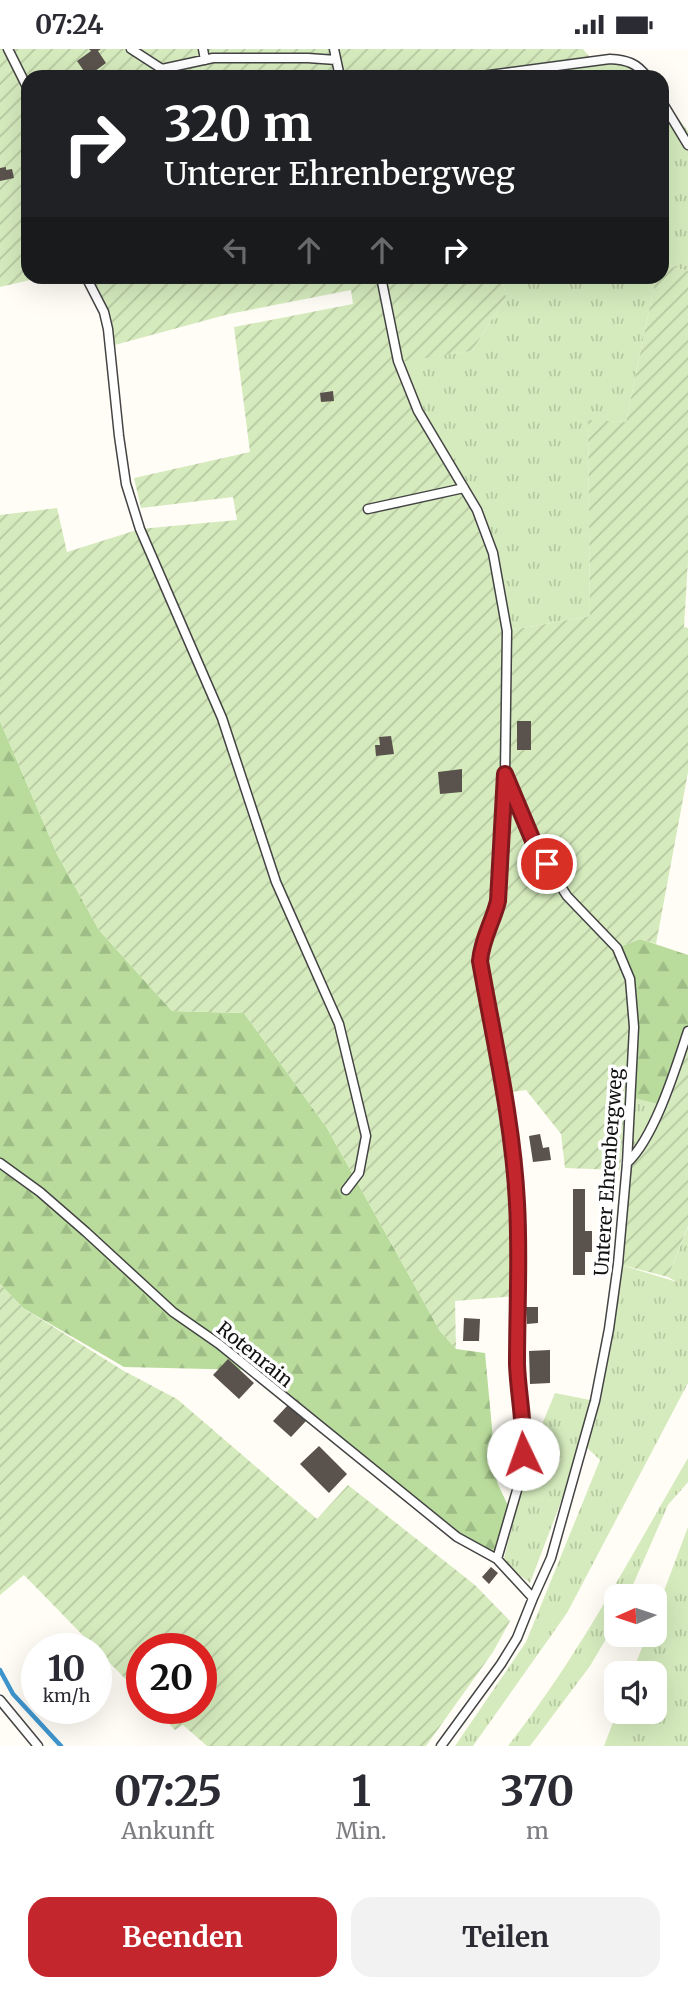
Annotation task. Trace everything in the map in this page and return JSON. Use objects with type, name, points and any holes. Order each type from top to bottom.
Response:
[{"type":"lane","points":[[8,49],[21,75]]},
{"type":"lane","points":[[131,49],[162,69],[205,60],[336,60]]},
{"type":"lane","points":[[204,49],[205,60]]},
{"type":"lane","points":[[334,49],[338,70]]},
{"type":"lane","points":[[527,70],[610,59],[626,60],[641,70]]},
{"type":"lane","points":[[669,114],[688,145]]},
{"type":"lane","points":[[90,284],[104,312],[108,329],[124,472],[140,529],[222,718],[276,882],[339,1024],[366,1136],[359,1173],[346,1191]]},
{"type":"lane","points":[[382,284],[398,361],[418,411],[477,510],[493,553],[507,631],[505,774],[498,901],[481,947],[480,961],[508,1120],[517,1203],[517,1367],[524,1434],[522,1473],[497,1559]]},
{"type":"lane","points":[[368,509],[464,488]]},
{"type":"lane","name":"Unterer Ehrenbergweg","points":[[441,1746],[501,1664],[516,1638],[551,1558],[595,1401],[618,1264],[627,1163],[634,1027],[630,979],[617,948],[568,896],[536,848],[505,774]]},
{"type":"lane","points":[[627,1163],[634,1156],[662,1105],[688,1031]]},
{"type":"lane","name":"Rotenrain","points":[[0,1163],[49,1200],[173,1312],[219,1344],[457,1537],[497,1559],[533,1598]]},
{"type":"lane","points":[[0,1700],[38,1746]]},
{"type":"green space","points":[[0,49],[583,49],[593,61],[526,70],[21,70],[21,282],[0,287]]},
{"type":"green space","points":[[626,60],[638,70],[537,70]]},
{"type":"green space","points":[[669,106],[688,131],[688,271],[669,266]]},
{"type":"green space","points":[[669,266],[688,271],[688,561],[684,627],[688,628],[688,772],[656,944],[640,939],[617,948],[630,979],[634,1027],[620,1170],[565,1168],[561,1134],[526,1090],[504,1093],[483,953],[517,1203],[516,1296],[455,1301],[456,1349],[440,1331],[327,1128],[244,1013],[172,1011],[99,930],[57,854],[0,721],[0,515],[57,508],[67,552],[140,529],[237,520],[233,497],[141,508],[134,478],[250,452],[234,327],[353,304],[351,290],[229,314],[111,346],[108,329],[89,284],[503,284],[506,297],[472,351],[399,362],[451,466],[477,510],[507,631],[590,616],[588,420],[626,422],[655,284],[669,284]],"holes":[[[505,774],[507,783],[499,911],[493,924]]]},
{"type":"green space","points":[[503,284],[655,284],[626,422],[588,421],[590,616],[507,631],[451,466],[398,361],[472,351],[506,297]]},
{"type":"green space","points":[[0,721],[57,854],[99,930],[172,1011],[244,1013],[327,1128],[440,1331],[456,1349],[485,1353],[497,1482],[509,1508],[497,1559],[476,1548],[251,1370],[124,1367],[23,1308],[0,1284]]},
{"type":"green space","points":[[640,939],[688,955],[688,1031],[662,1105],[627,1096],[630,979],[623,950],[617,948]]},
{"type":"green space","points":[[688,1031],[688,1226],[668,1277],[618,1264],[627,1163],[634,1156],[676,1070]]},
{"type":"green space","points":[[630,1095],[662,1105],[627,1163]]},
{"type":"green space","points":[[688,1227],[688,1383],[567,1613],[473,1746],[455,1746],[526,1642],[600,1460],[583,1444],[530,1583],[503,1562],[519,1499],[522,1473],[555,1393],[595,1401],[618,1264],[677,1282],[668,1277]]},
{"type":"green space","points":[[0,1284],[23,1308],[124,1371],[177,1399],[317,1519],[348,1485],[475,1585],[510,1621],[493,1652],[426,1746],[207,1746],[183,1725],[175,1730],[169,1724],[217,1724],[217,1633],[126,1633],[126,1680],[112,1665],[112,1633],[81,1633],[24,1575],[0,1595]]},
{"type":"green space","points":[[688,1458],[688,1482],[668,1505],[633,1584],[615,1584]]},
{"type":"green space","points":[[688,1527],[688,1746],[604,1746],[612,1724],[667,1724],[667,1661],[637,1661],[642,1647],[667,1647],[667,1584]]},
{"type":"green space","points":[[604,1603],[604,1642],[590,1666],[530,1746],[508,1746],[534,1712]]},
{"type":"building","points":[[89,49],[101,49],[98,51],[106,63],[96,70],[83,70],[77,61],[91,51]]},
{"type":"building","points":[[6,167],[6,170],[12,169],[14,178],[0,181],[0,168]]},
{"type":"building","points":[[333,391],[334,401],[321,402],[320,393]]},
{"type":"building","points":[[517,721],[531,721],[531,750],[517,750]]},
{"type":"building","points":[[391,736],[394,754],[376,756],[375,745],[380,745],[379,737]]},
{"type":"building","points":[[462,769],[462,792],[440,794],[438,772]]},
{"type":"building","points":[[540,1134],[543,1148],[549,1147],[551,1160],[533,1162],[529,1136]]},
{"type":"building","points":[[573,1189],[585,1189],[585,1231],[592,1231],[592,1252],[585,1252],[585,1275],[573,1275]]},
{"type":"building","points":[[526,1307],[538,1307],[538,1323],[527,1324]]},
{"type":"building","points":[[464,1318],[480,1319],[479,1341],[463,1341]]},
{"type":"building","points":[[550,1350],[550,1383],[530,1384],[529,1351]]},
{"type":"building","points":[[228,1359],[254,1383],[239,1399],[213,1375]]},
{"type":"building","points":[[288,1405],[306,1421],[291,1437],[273,1421]]},
{"type":"building","points":[[319,1446],[347,1474],[329,1493],[300,1464]]},
{"type":"building","points":[[501,1446],[516,1446],[516,1470],[502,1470]]},
{"type":"building","points":[[491,1567],[498,1573],[489,1584],[482,1577]]},
{"type":"waterway","points":[[0,1670],[13,1694],[61,1746]]},
{"type":"route","points":[[523,1454],[524,1434],[517,1367],[517,1203],[508,1120],[480,961],[481,947],[498,901],[505,774],[536,848],[547,864]]}]
